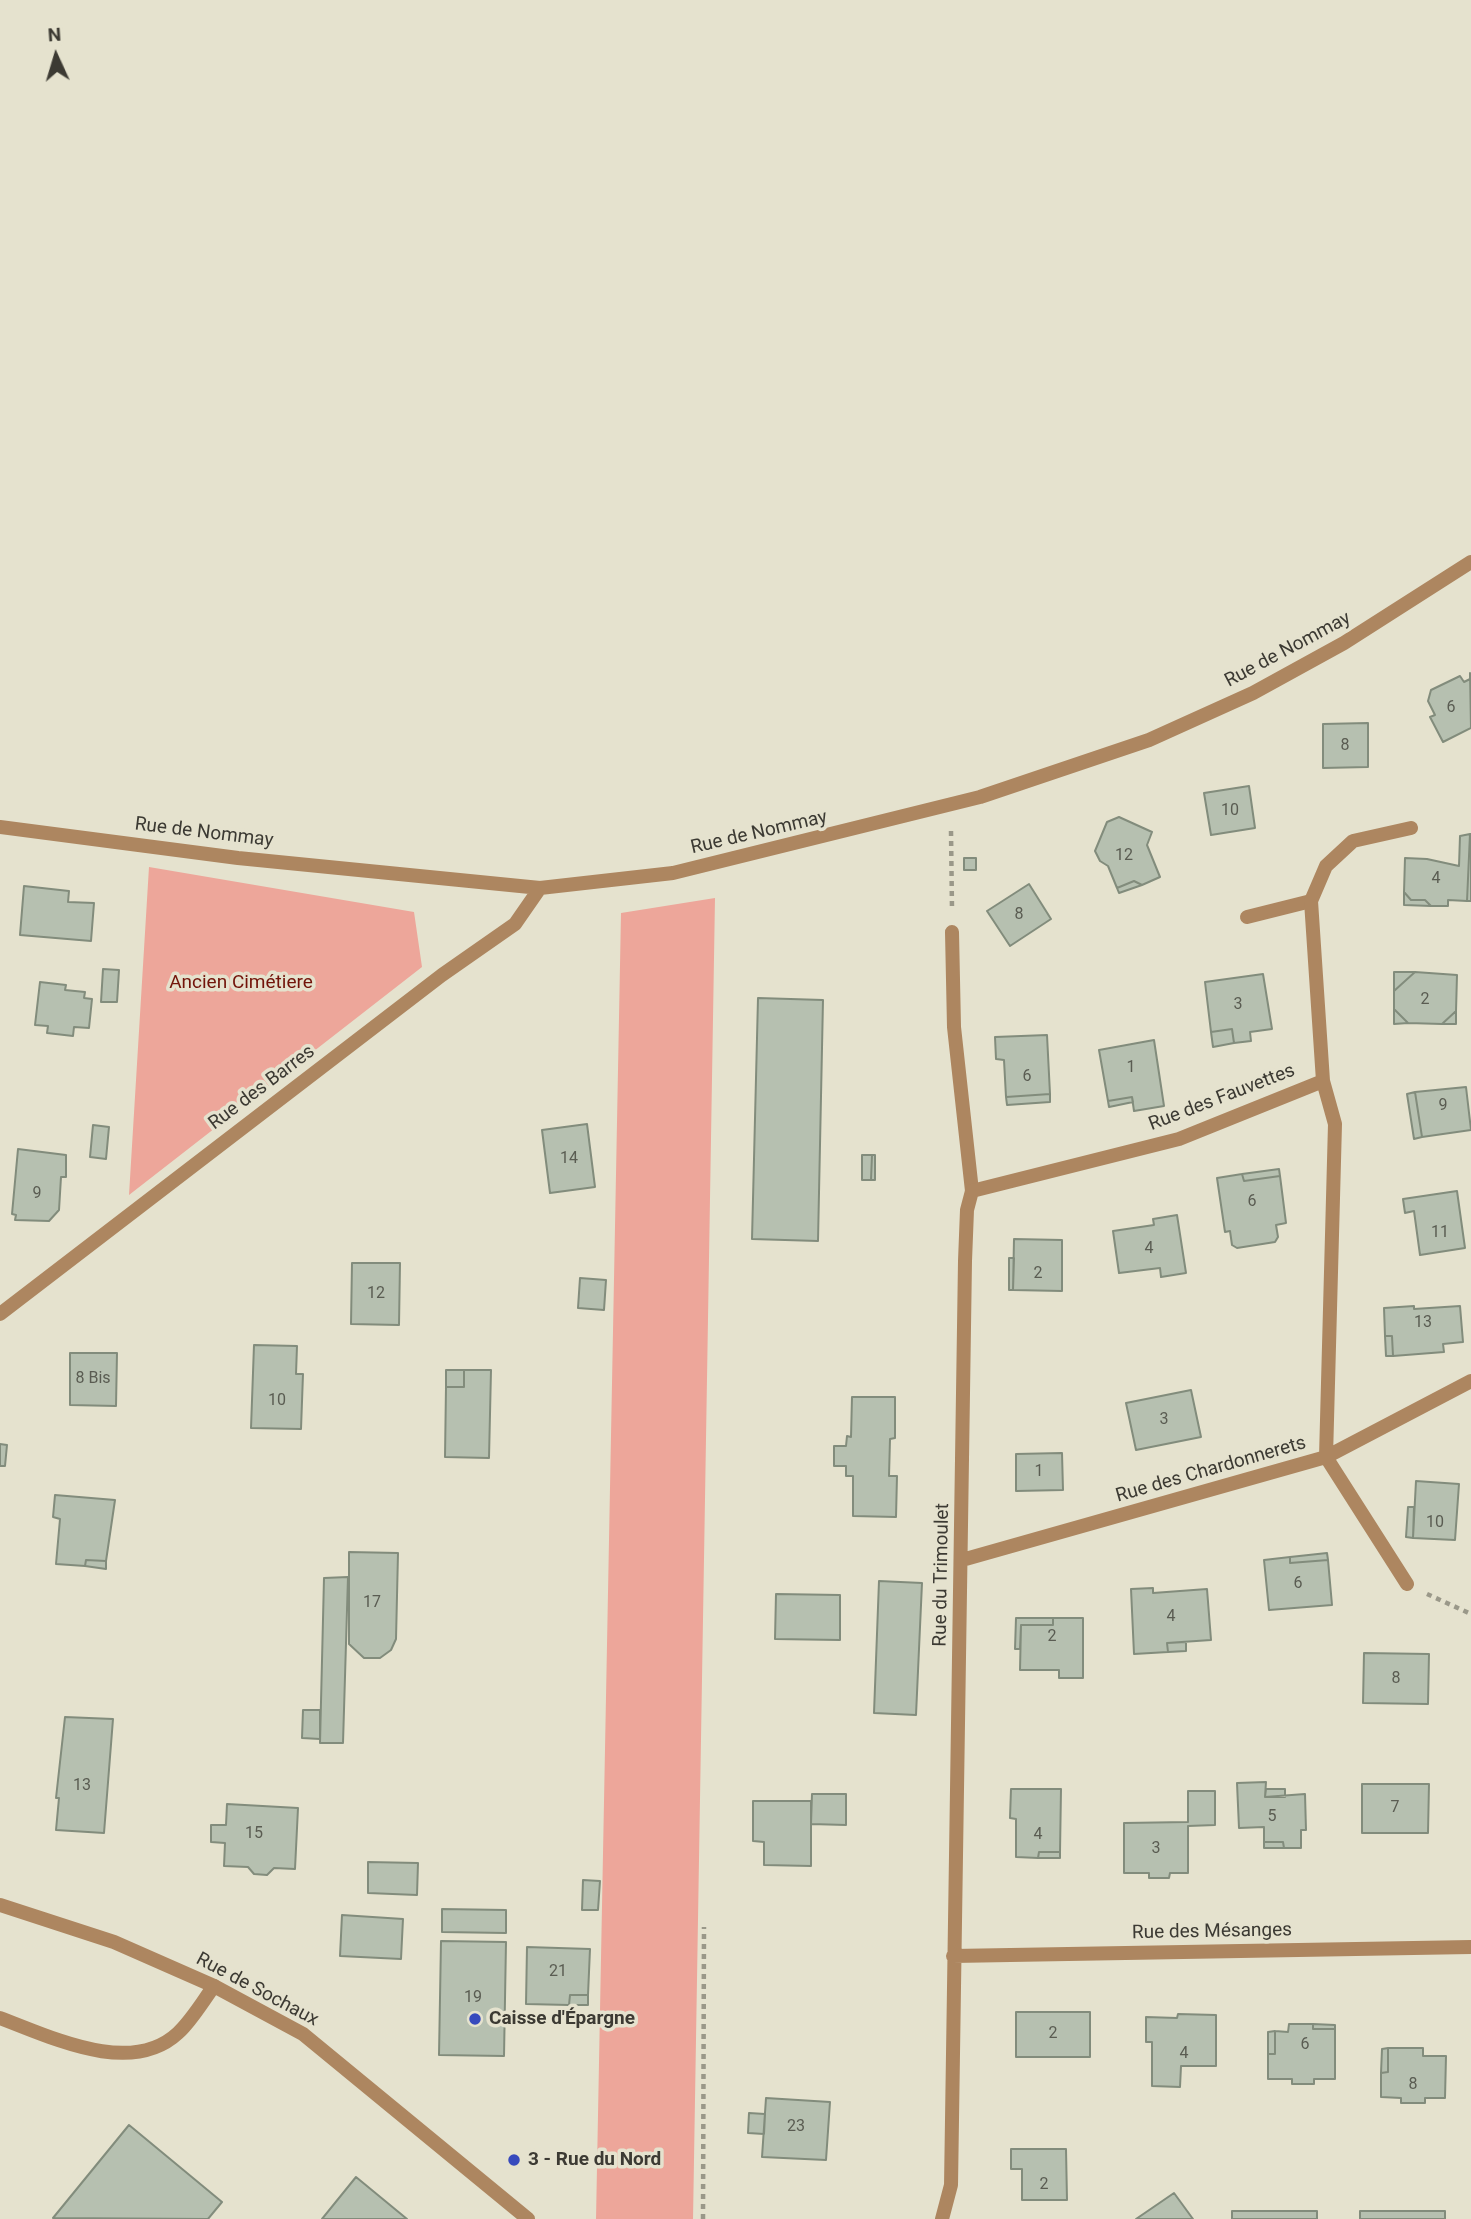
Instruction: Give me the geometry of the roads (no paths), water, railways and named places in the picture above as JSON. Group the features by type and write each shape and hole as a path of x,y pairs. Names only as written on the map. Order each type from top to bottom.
{"street":[{"name":"Rue de Nommay","path":"0,827 238,858 540,888 673,873 950,805 1149,740 1253,693 1344,643 1471,562"},
{"path":"1323,1081 1311,901 1326,866 1353,841 1411,828"},
{"name":"Rue des Barres","path":"0,1314 318,1069 515,924 540,888"},
{"path":"1247,916 1311,901"},
{"name":"Rue du Trimoulet","path":"942,2219 951,2185 965,1261 967,1210 972,1191 954,1027 952,932"},
{"name":"Rue des Fauvettes","path":"972,1191 1179,1139 1323,1081 1335,1124 1326,1457"},
{"path":"1326,1457 1471,1381"},
{"name":"Rue des Chardonnerets","path":"962,1560 1326,1457 1407,1584"},
{"name":"Rue de Sochaux","path":"0,1905 114,1942 214,1986 303,2034 324,2048 528,2219"},
{"name":"Rue des Mésanges","path":"953,1956 1471,1947"},
{"path":"0,2018 47,2036 123,2054 152,2048 178,2034 214,1986"}],"place":[{"name":"Caisse d'Épargne","path":"475,2019"},
{"name":"3 - Rue du Nord","path":"514,2160"}],"park label":[{"name":"Ancien Cimétiere","path":"241,983"}]}
